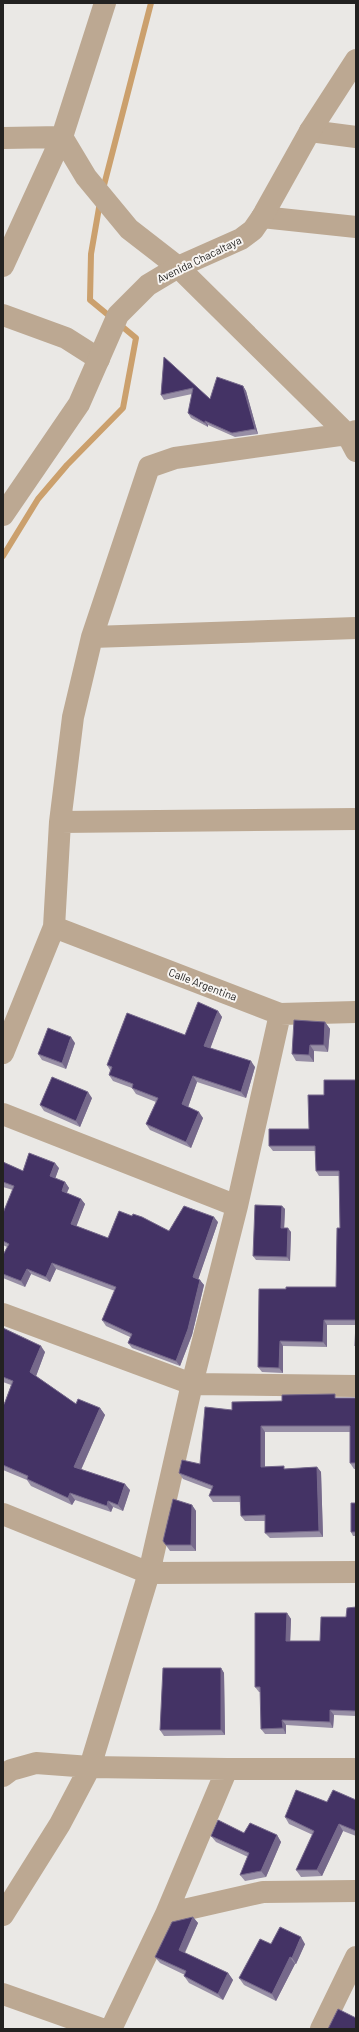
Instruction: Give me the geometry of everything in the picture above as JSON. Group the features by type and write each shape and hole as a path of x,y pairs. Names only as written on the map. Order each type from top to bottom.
{"street":[{"path":"3,266 62,137 106,3"},
{"name":"Avenida Chacaltaya","path":"3,515 80,404 118,315 148,285 178,267 241,240 253,230 262,217 310,131 356,60"},
{"path":"310,131 356,137"},
{"path":"3,138 62,137"},
{"path":"62,137 86,177 129,229 178,267 353,439"},
{"path":"262,217 356,227"},
{"path":"3,315 66,338 99,359"},
{"path":"3,1053 54,927 60,822 73,717 92,637 150,467 175,458 353,439"},
{"path":"92,637 356,628"},
{"path":"60,822 356,819"},
{"name":"Calle Argentina","path":"54,927 280,1014 356,1012"},
{"path":"3,1915 60,1824 90,1767 149,1573 192,1384 237,1206 280,1014"},
{"path":"3,1114 237,1206"},
{"path":"3,1314 192,1384 356,1386"},
{"path":"3,1514 149,1573 356,1572"},
{"path":"6,1772 36,1763 90,1767 356,1769"},
{"path":"111,2029 166,1914 227,1769"},
{"path":"166,1914 263,1892 356,1891"},
{"path":"321,2029 356,1957"},
{"path":"3,1994 102,2029"}],"building":[{"path":"164,357 210,399 217,377 243,386 255,429 232,433 205,421 205,423 188,413 193,388 161,395"},
{"path":"198,1002 218,1011 204,1046 251,1061 241,1092 193,1076 182,1104 199,1112 186,1142 146,1124 158,1098 132,1088 133,1084 109,1075 112,1067 107,1065 127,1013 185,1035"},
{"path":"294,1020 325,1022 324,1045 310,1045 309,1055 292,1054"},
{"path":"48,1028 71,1037 62,1063 38,1054"},
{"path":"52,1077 88,1092 76,1121 40,1105"},
{"path":"324,1080 356,1080 356,1320 324,1320 323,1342 280,1341 279,1368 258,1367 259,1289 286,1289 286,1287 336,1287 337,1228 340,1228 339,1171 316,1171 315,1146 269,1146 269,1129 309,1129 308,1095 324,1095"},
{"path":"29,1153 55,1163 50,1176 65,1182 62,1191 81,1199 71,1224 108,1238 119,1211 132,1216 133,1214 142,1217 169,1231 184,1206 214,1217 193,1277 200,1280 188,1329 176,1361 128,1343 132,1334 102,1320 116,1287 52,1263 46,1277 27,1269 21,1281 3,1274 3,1255 9,1244 3,1241 3,1213 14,1186 3,1182 3,1162 23,1171"},
{"path":"255,1205 282,1206 281,1228 288,1228 287,1257 253,1256"},
{"path":"356,1320 356,1346 355,1346"},
{"path":"3,1328 41,1346 30,1372 76,1404 78,1399 100,1408 74,1467 125,1484 118,1505 108,1501 107,1506 70,1493 68,1498 27,1479 28,1476 3,1465 3,1406 13,1381 3,1377"},
{"path":"335,1394 335,1398 356,1398 356,1463 350,1463 350,1426 261,1426 261,1467 284,1466 284,1469 317,1467 319,1531 265,1533 265,1515 241,1516 240,1496 209,1496 213,1486 179,1473 182,1460 200,1464 205,1407 232,1410 232,1402 282,1401 282,1395"},
{"path":"173,1499 192,1505 191,1545 166,1545 163,1541"},
{"path":"351,1503 356,1503 356,1532 351,1532"},
{"path":"356,1607 356,1711 330,1710 330,1722 282,1720 283,1728 261,1729 260,1687 255,1687 255,1613 287,1613 286,1641 320,1641 321,1617 346,1617 347,1608"},
{"path":"163,1668 221,1668 221,1730 160,1730"},
{"path":"296,1790 327,1802 333,1790 356,1800 356,1831 339,1824 317,1870 296,1870 314,1831 285,1817"},
{"path":"218,1820 244,1833 250,1823 277,1835 261,1871 240,1875 249,1853 211,1836"},
{"path":"193,1917 179,1950 228,1973 218,1994 184,1976 186,1971 155,1957 172,1922"},
{"path":"280,1927 301,1937 292,1958 290,1957 272,1994 239,1978 260,1939 271,1944"},
{"path":"338,2009 356,2018 356,2029 328,2029"}],"waterway":[{"path":"103,189 151,3"},
{"path":"3,556 38,499 67,465 123,408 136,338 90,300 91,254 100,202"}]}
